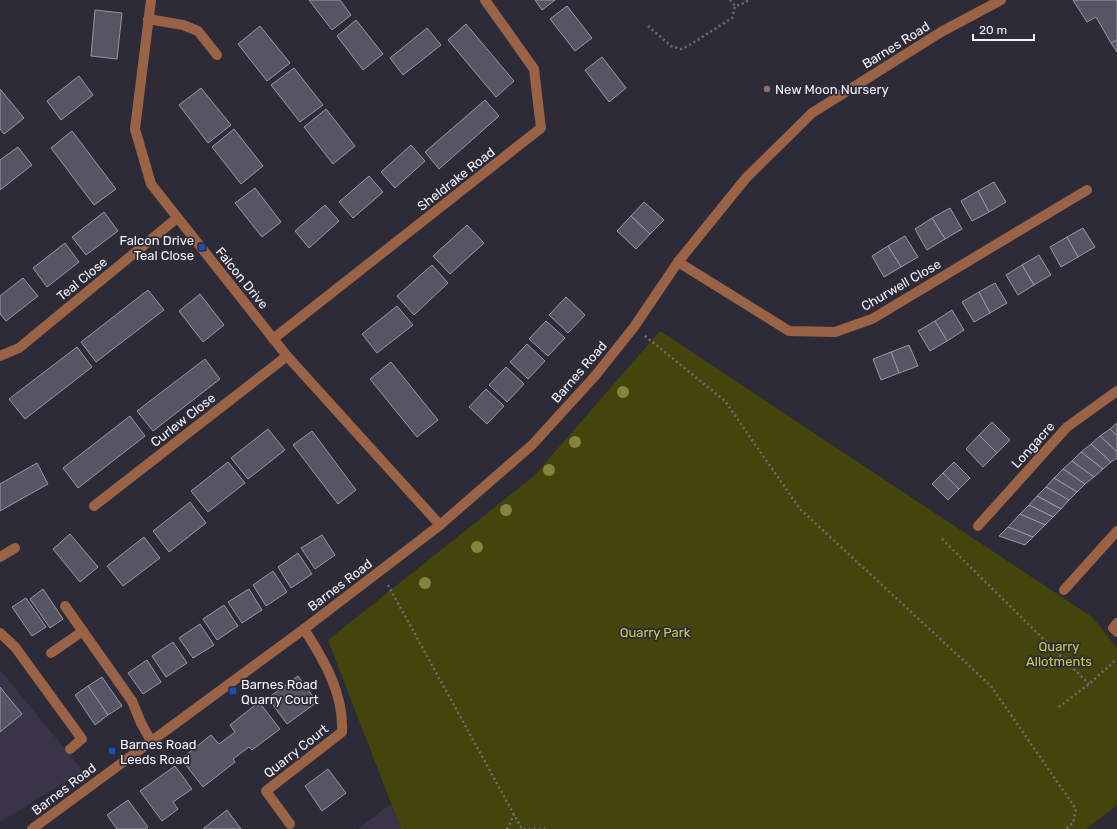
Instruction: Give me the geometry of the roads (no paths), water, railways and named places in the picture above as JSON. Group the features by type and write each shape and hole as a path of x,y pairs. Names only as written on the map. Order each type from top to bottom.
{"street":[{"name":"Falcon Drive","path":"151,0 135,129 151,184 287,356 440,525"},
{"name":"Sheldrake Road","path":"273,339 541,128 534,69 485,0"},
{"name":"Barnes Road","path":"32,829 304,629 440,525 532,445 595,376 634,326 678,262 746,178 812,113 941,32 1001,0"},
{"path":"148,19 183,25 198,31 217,55"},
{"name":"Churwell Close","path":"678,262 789,331 835,332 872,319 1087,190"},
{"name":"Teal Close","path":"0,356 19,348 177,218"},
{"name":"Curlew Close","path":"94,506 287,356"},
{"name":"Longacre","path":"978,526 1067,427 1117,391"},
{"path":"1064,590 1117,531"},
{"path":"0,557 15,548"},
{"path":"65,606 132,701 151,741"},
{"path":"1117,623 1113,628 1117,632"},
{"name":"Quarry Court","path":"290,824 266,791 342,732 343,719 332,678 323,658 304,629"},
{"path":"51,653 83,631"},
{"path":"0,633 16,648 82,739 70,749"}],"place":[{"name":"New Moon Nursery","path":"767,89"},
{"name":"Falcon Drive Teal Close","path":"202,247"},
{"name":"Barnes Road Quarry Court","path":"233,691"},
{"name":"Barnes Road Leeds Road","path":"112,751"}],"park label":[{"name":"Quarry Park","path":"655,632"},
{"name":"Quarry Allotments","path":"1059,654"}]}
